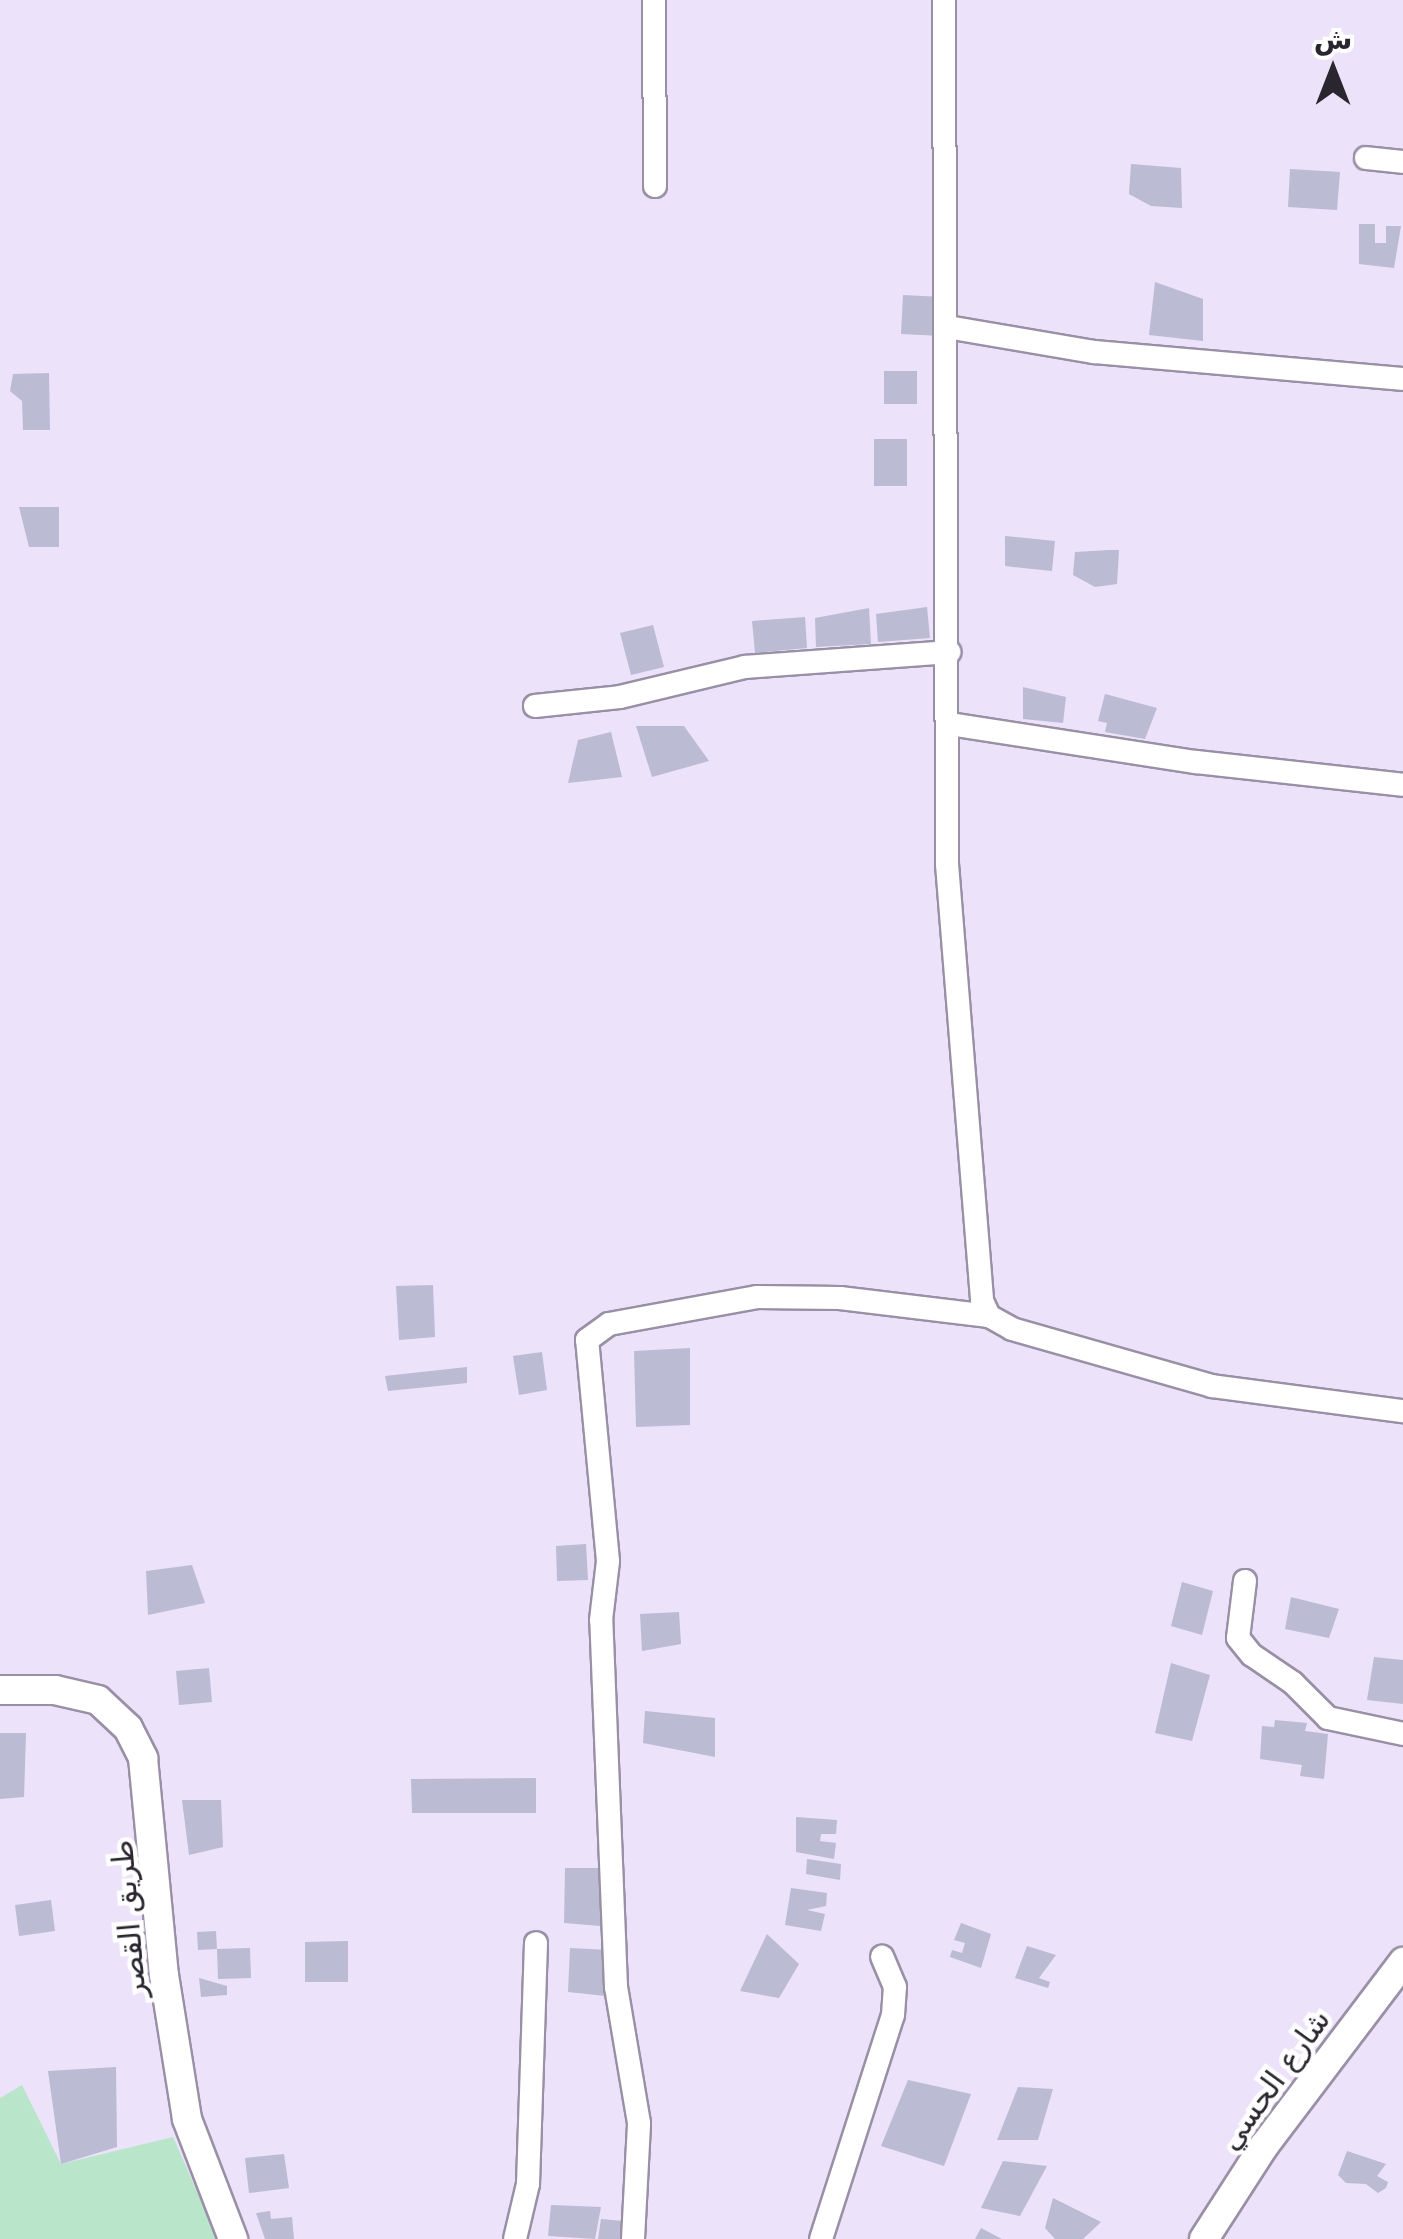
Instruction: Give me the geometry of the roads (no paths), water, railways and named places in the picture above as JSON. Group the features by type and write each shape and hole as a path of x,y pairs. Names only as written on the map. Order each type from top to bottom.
{"street":[{"path":"654,0 655,186"},
{"path":"944,0 949,884 977,1270 989,1316"},
{"path":"1366,158 1403,162"},
{"path":"947,327 1094,352 1403,379"},
{"path":"535,706 658,690 745,667 949,652"},
{"path":"950,724 1196,762 1403,785"},
{"path":"633,2239 638,2122 616,1988 602,1620 608,1561 587,1340 609,1324 757,1297 840,1298 989,1316 1012,1329 1212,1386 1403,1411"},
{"path":"1245,1581 1238,1638 1252,1655 1294,1683 1328,1718 1403,1734"},
{"name":"طريق القصر","path":"0,1690 56,1690 98,1700 128,1728 144,1758 164,1975 187,2119 233,2239"},
{"path":"515,2239 528,2184 536,1944"},
{"path":"821,2239 893,2015 895,1988 882,1957"},
{"name":"شارع الحسي","path":"1204,2239 1264,2146 1403,1962"},
{"path":"1370,2006 1403,1995"}]}
